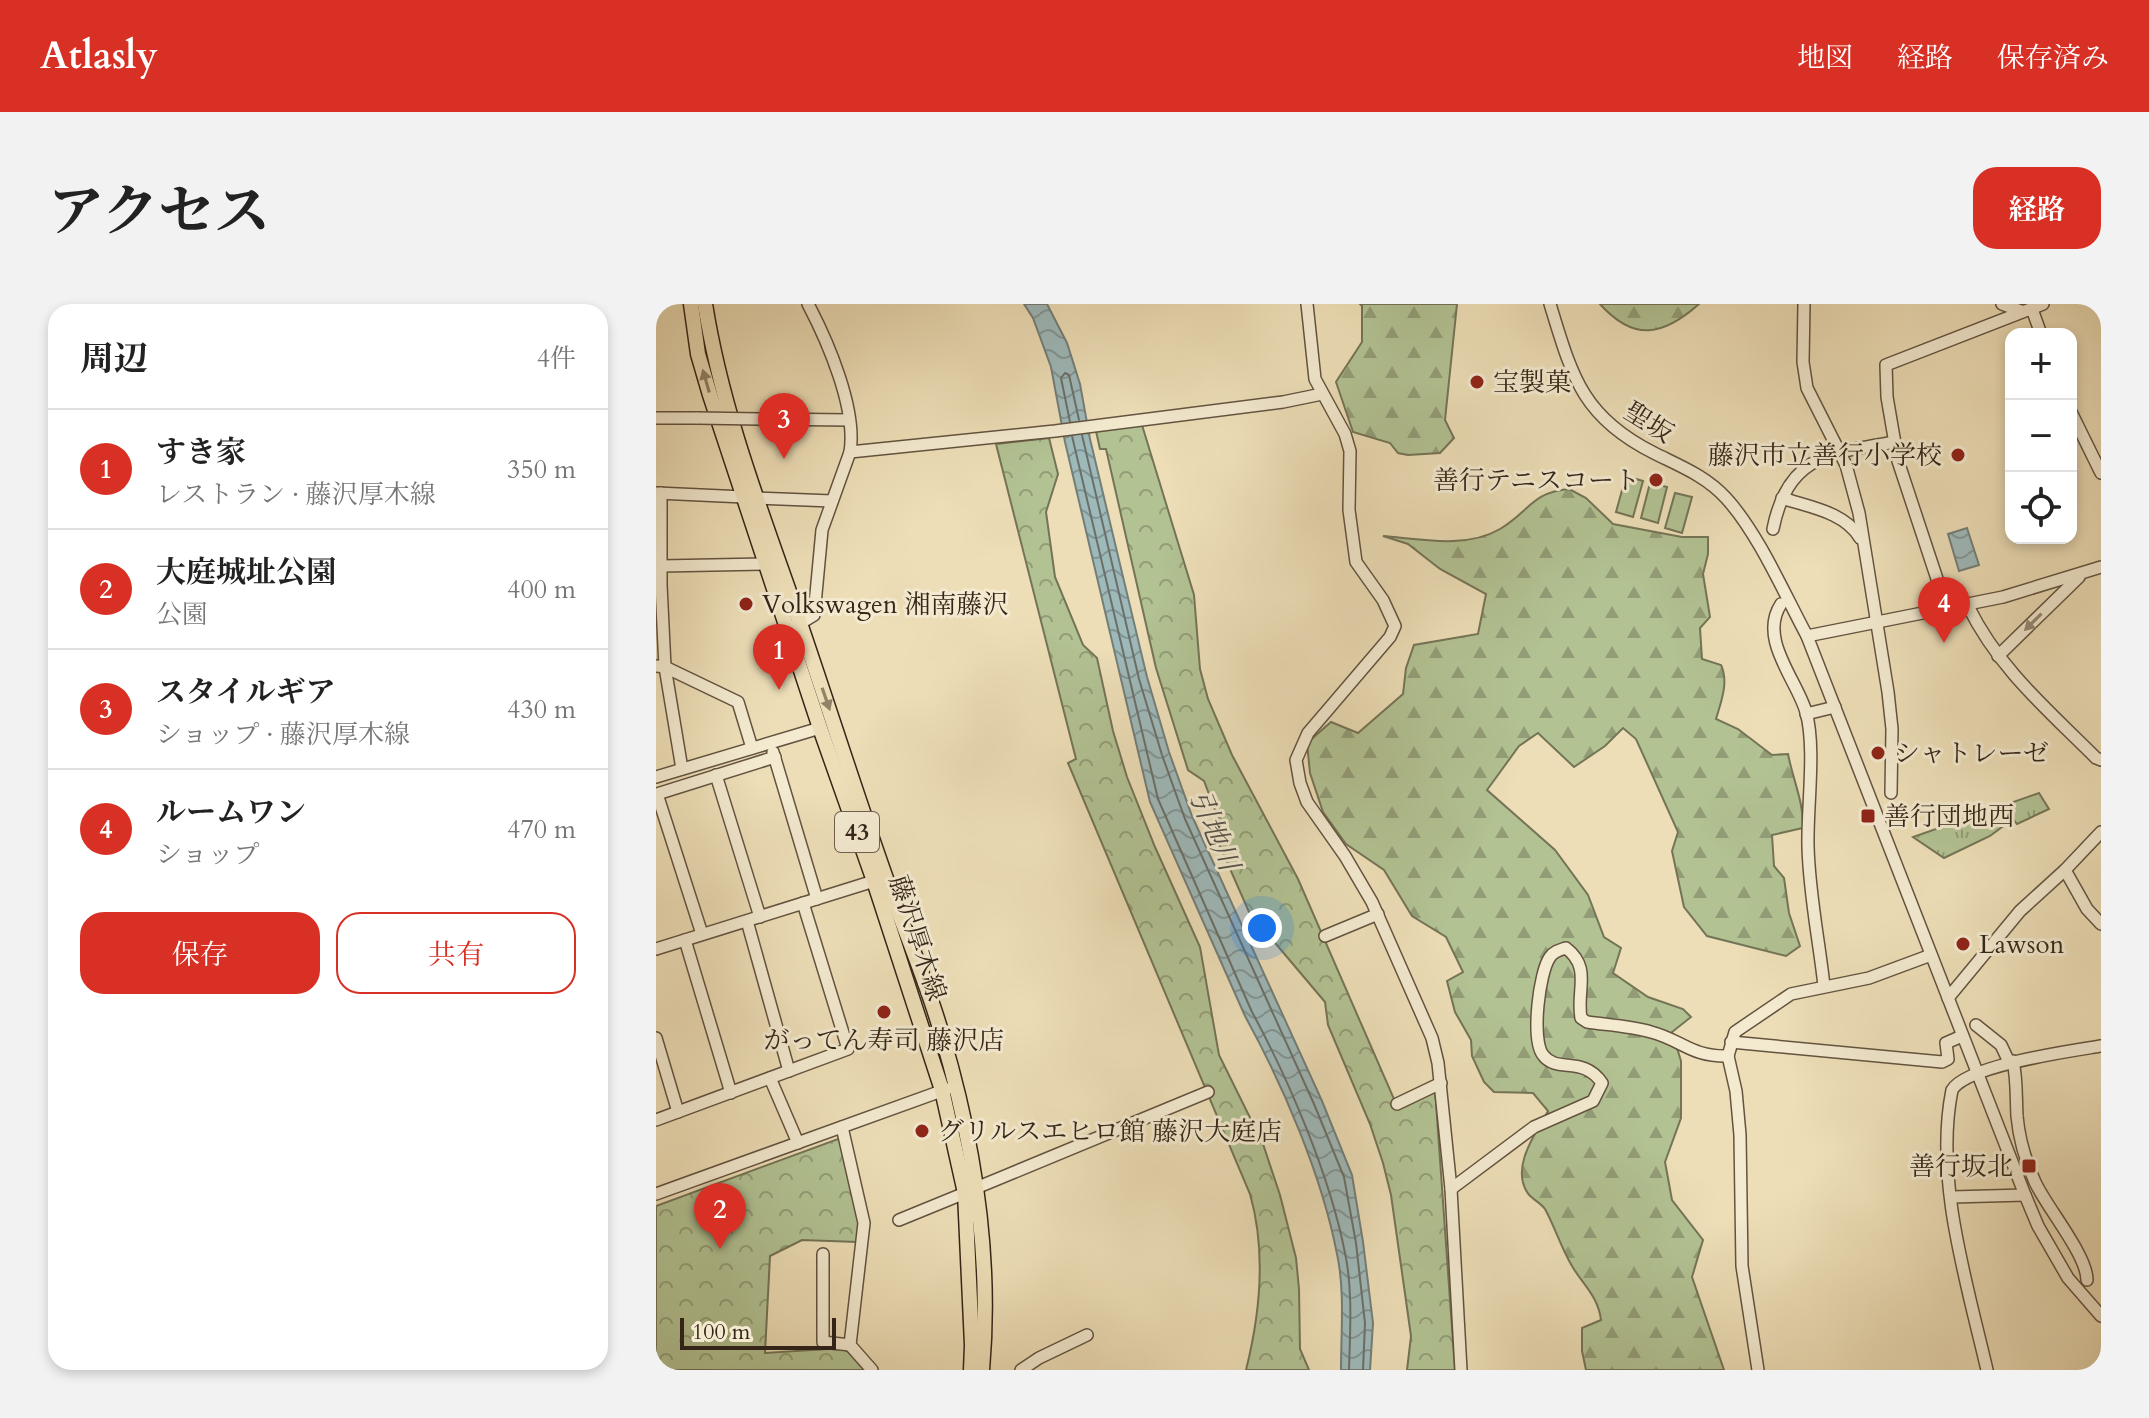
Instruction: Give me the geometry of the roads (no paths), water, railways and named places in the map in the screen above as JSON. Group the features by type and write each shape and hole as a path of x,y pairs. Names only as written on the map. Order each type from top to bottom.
{"main road":[{"name":"藤沢厚木線","path":"691,304 698,354 942,1034 948,1088 981,1237 982,1370"},
{"name":"藤沢厚木線","path":"705,304 723,393 767,564 794,627 820,728 948,1088"},
{"name":"藤沢厚木線","path":"971,1190 971,1370"}],"street":[{"path":"794,627 814,615 818,549 852,439 839,376 808,304"},
{"path":"1307,304 1315,379 1345,434 1350,451 1349,510 1356,562 1383,600 1395,626 1390,637 1308,733 1299,749 1297,767 1307,802 1356,874 1378,914 1432,1038 1441,1083 1451,1189 1461,1370"},
{"name":"聖坂","path":"1550,304 1575,379 1596,412 1611,427 1708,481 1728,499 1772,570 1807,636 2025,1195 2068,1278 2101,1316"},
{"path":"1804,304 1805,379 1839,451 1856,497 1865,546 1892,729 1891,793"},
{"path":"2002,304 2032,308"},
{"path":"2032,308 2039,328"},
{"path":"1947,609 1902,476 1887,397 1886,365 2032,308"},
{"path":"850,452 1055,431 1283,402 1322,394"},
{"path":"656,418 849,420"},
{"path":"2077,424 2101,473"},
{"path":"1773,529 1782,498 1813,461 1839,451 1895,442"},
{"path":"682,769 660,666 659,493 832,501"},
{"path":"1782,498 1836,515 1855,529 1865,546"},
{"path":"661,566 767,564"},
{"path":"1807,636 1968,606 2101,567"},
{"path":"1998,656 2082,573"},
{"path":"1781,604 1776,617 1777,650 1806,714 1809,734 1808,849 1824,986"},
{"path":"1968,606 1998,656 2033,699 2101,760"},
{"path":"660,666 738,702 752,748"},
{"path":"1806,714 1835,707"},
{"path":"656,777 820,728"},
{"path":"770,743 817,899"},
{"path":"702,934 657,794 775,757"},
{"path":"716,775 760,917"},
{"path":"1948,998 2020,911 2101,832"},
{"path":"2065,870 2087,909 2101,924"},
{"path":"656,949 874,881"},
{"path":"656,1120 848,1049 803,903"},
{"path":"1325,936 1378,914"},
{"path":"747,921 789,1071"},
{"path":"685,940 731,1093"},
{"path":"1451,1189 1534,1127 1593,1101 1602,1083 1591,1070 1552,1063 1543,1056 1538,1044 1539,990 1549,958 1557,951 1566,948 1577,956 1581,965 1580,1009 1581,1018 1587,1022 1654,1032 1698,1054 1728,1056"},
{"path":"1758,1370 1742,1266 1740,1135 1736,1091 1728,1056 1735,1032 1791,994 1869,978 1931,955"},
{"path":"1976,1025 2001,1045 2011,1062 2018,1129 2025,1155 2042,1196 2087,1273 2087,1280"},
{"path":"1731,1042 1942,1062 1948,1059 1946,1043 1962,1036"},
{"path":"656,1038 678,1112"},
{"path":"1987,1370 1952,1197 1947,1150 1952,1090 1962,1079 2011,1062 2101,1046"},
{"path":"770,1078 798,1143"},
{"path":"1397,1104 1441,1083"},
{"path":"656,1194 948,1088"},
{"path":"899,1220 1208,1092"},
{"path":"842,1127 864,1223 850,1345"},
{"path":"1952,1197 2025,1195"},
{"path":"823,1254 823,1342 850,1345 872,1370"},
{"path":"2076,1288 2087,1280 2101,1281"},
{"path":"1021,1370 1087,1335"}],"water":[{"path":"1024,304 1047,304 1067,343 1080,384 1090,439 1147,677 1169,752 1192,816 1322,1101 1352,1175 1373,1323 1370,1370 1341,1370 1342,1297 1339,1268 1322,1194 1287,1101 1245,1016 1150,802 1065,442 1051,367 1033,318"},
{"path":"1967,528 1979,565 1959,571 1948,534"}],"place":[{"name":"宝製菓","path":"1477,382"},
{"name":"藤沢市立善行小学校","path":"1958,455"},
{"name":"スタイルギア","path":"784,459"},
{"name":"善行テニスコート","path":"1656,480"},
{"name":"Volkswagen 湘南藤沢","path":"746,604"},
{"name":"ルームワン","path":"1944,643"},
{"name":"すき家","path":"779,690"},
{"name":"シャトレーゼ","path":"1878,753"},
{"name":"善行団地西","path":"1868,816"},
{"name":"Lawson","path":"1963,944"},
{"name":"がってん寿司 藤沢店","path":"884,1012"},
{"name":"グリルスエヒロ館 藤沢大庭店","path":"922,1131"},
{"name":"善行坂北","path":"2029,1166"},
{"name":"大庭城址公園","path":"720,1249"}],"water label":[{"name":"引地川","path":"1215,830"}]}
